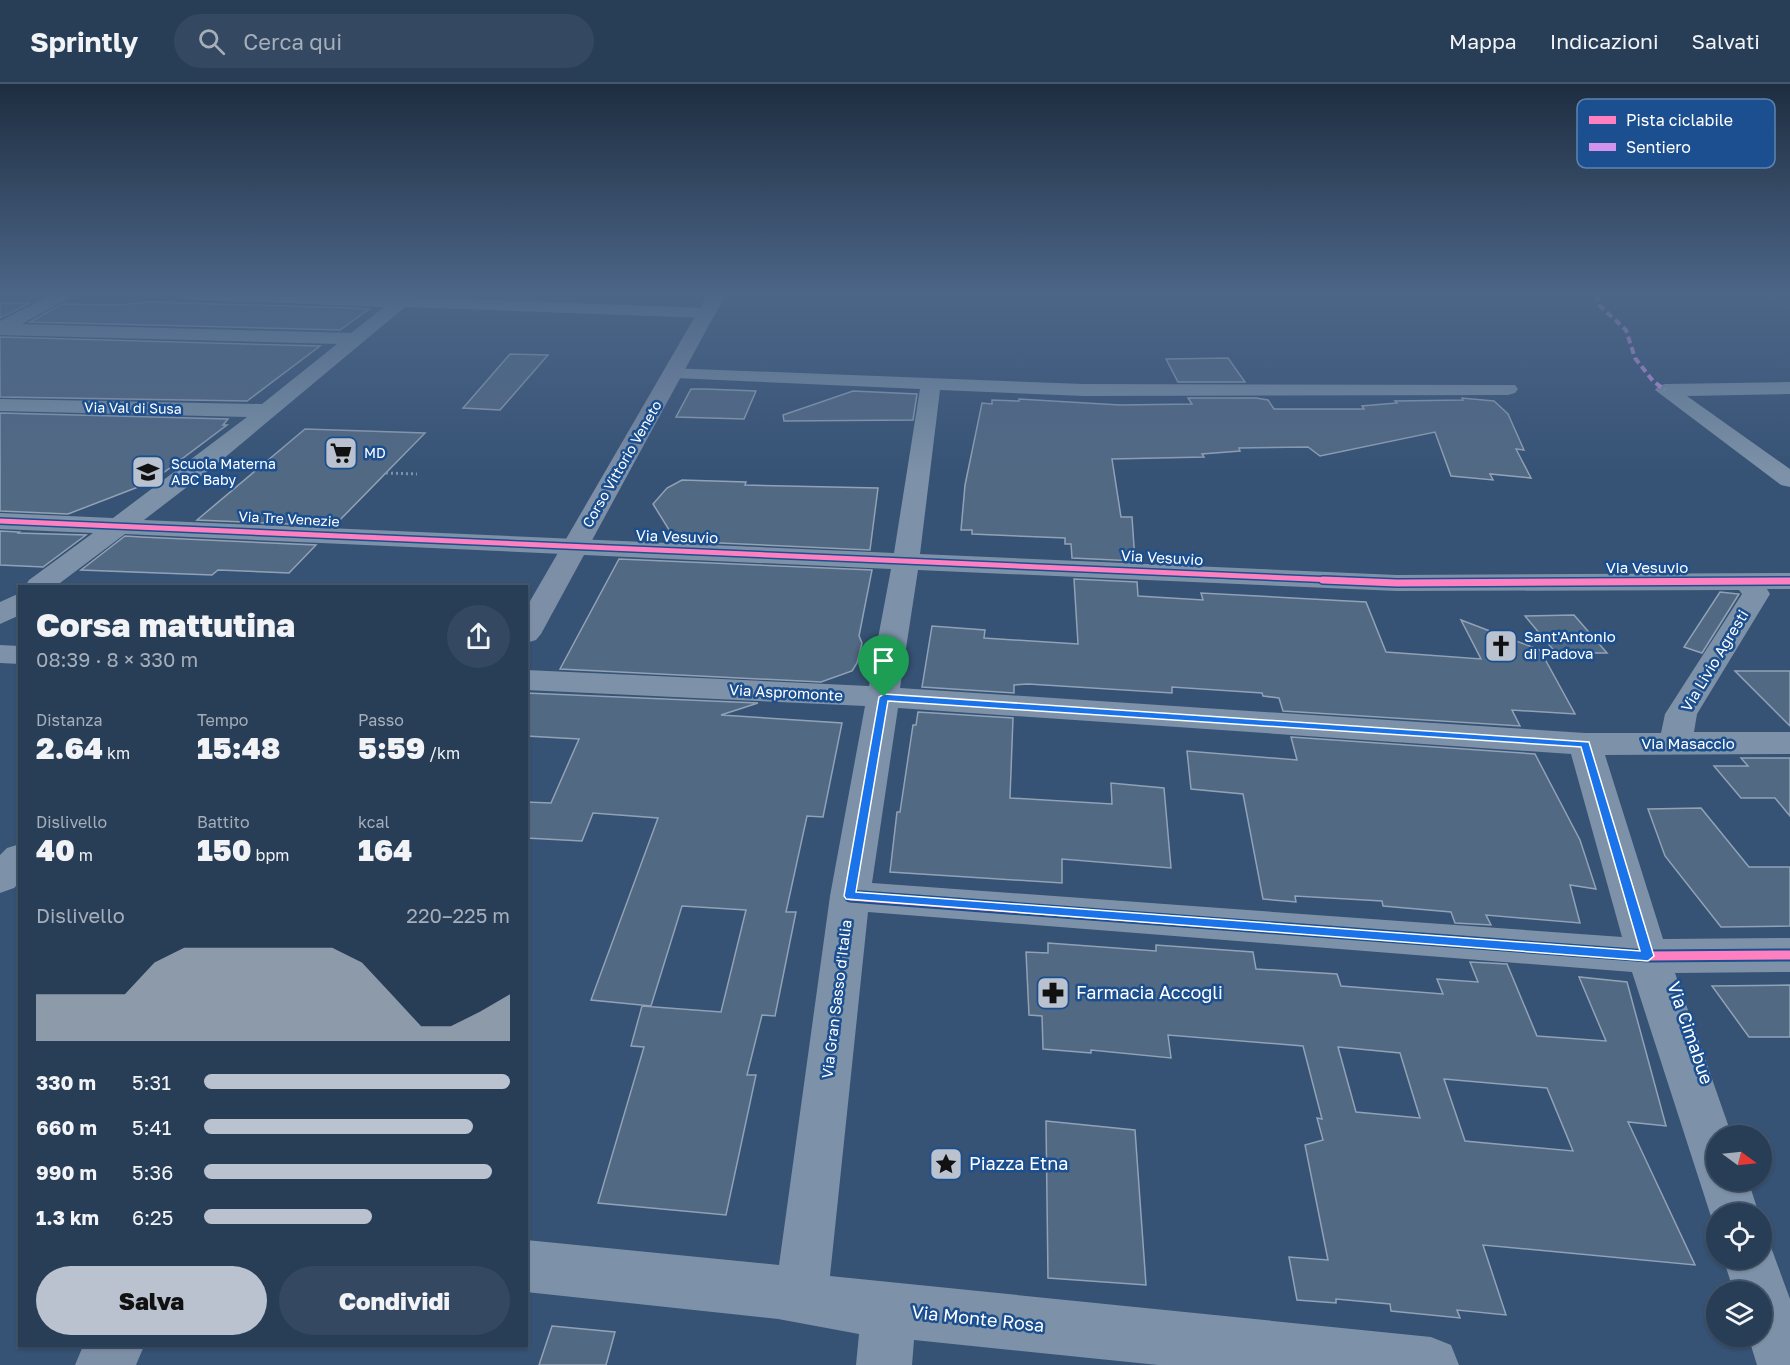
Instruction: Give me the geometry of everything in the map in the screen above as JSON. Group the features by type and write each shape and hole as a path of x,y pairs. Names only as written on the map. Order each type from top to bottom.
{"main road":[{"name":"Corso Vittorio Veneto","path":"528,630 685,354"},
{"path":"104,1365 115,1347"}],"street":[{"path":"40,585 209,459 336,354"},
{"path":"675,372 1084,390 1508,389"},
{"name":"Via Gran Sasso d'Italia","path":"801,1297 850,896 906,560 931,382"},
{"path":"1790,388 1665,390 1790,480"},
{"name":"Via Val di Susa","path":"0,405 266,411"},
{"name":"Via Tre Venezie","path":"0,521 576,546"},
{"name":"Via Vesuvio","path":"576,546 1397,583 1790,581"},
{"name":"Via Livio Agresti","path":"1675,744 1681,714 1756,594 1748,582"},
{"path":"0,615 18,602"},
{"path":"0,654 18,655"},
{"name":"Via Aspromonte","path":"528,680 884,697 1585,744"},
{"name":"Via Masaccio","path":"1585,744 1790,743"},
{"name":"Via Cimabue","path":"1585,744 1648,956 1706,1129"},
{"path":"0,878 18,860"},
{"path":"850,896 1648,956 1790,955"},
{"name":"Via Monte Rosa","path":"528,1266 778,1292 888,1310 1431,1365"},
{"path":"884,1365 888,1310"},
{"path":"1772,1325 1785,1365"}],"path":[{"path":"386,473 417,474"}],"building":[{"path":"0,354 310,354 247,401 0,397"},
{"path":"510,354 548,355 500,410 463,408"},
{"path":"1228,358 1245,382 1178,382 1166,359"},
{"path":"691,389 756,391 744,419 676,417"},
{"path":"853,391 917,394 913,420 784,421 783,415"},
{"path":"1188,398 1256,398 1268,400 1274,409 1364,409 1362,406 1397,403 1395,401 1463,400 1462,398 1494,401 1508,414 1524,450 1516,449 1531,478 1490,474 1493,480 1451,476 1435,432 1320,456 1308,447 1239,448 1240,451 1202,454 1204,457 1112,459 1121,517 1132,517 1135,561 1072,558 1071,544 1065,544 1065,538 972,534 972,530 961,530 965,485 982,403 992,404 992,400 1019,401 1019,399 1120,405 1192,404"},
{"path":"0,413 228,419 223,425 227,425 151,482 68,514 0,511"},
{"name":"MD","path":"305,429 425,433 334,526 197,520"},
{"path":"682,480 746,482 745,485 878,488 870,550 676,541 653,504 667,488"},
{"path":"0,531 86,535 43,567 0,565"},
{"path":"125,536 316,545 289,573 218,570 212,575 81,570"},
{"path":"619,559 872,570 859,636 862,643 857,663 852,671 821,682 560,669"},
{"path":"1074,579 1137,582 1138,596 1203,600 1201,593 1366,602 1386,652 1481,659 1461,620 1540,650 1575,714 1512,710 1520,726 1283,711 1279,698 1263,696 1262,693 1172,687 1172,693 1028,684 1014,685 1014,693 922,687 932,626 985,630 984,638 1078,644"},
{"path":"1720,592 1739,594 1702,653 1684,647"},
{"path":"1574,615 1607,653 1556,653 1525,616"},
{"path":"1735,671 1790,671 1790,726"},
{"path":"528,693 758,703 721,715 842,723 823,817 807,816 786,912 796,912 775,1016 762,1015 747,1075 756,1075 726,1215 598,1203 644,1047 631,1046 642,1006 721,1012 746,910 682,906 651,1006 591,1000 658,818 593,813 582,841 528,838 528,802 551,803 579,739 528,736"},
{"path":"918,712 1013,718 1010,798 1112,804 1111,783 1164,788 1171,868 1062,859 1062,883 890,872 897,812 900,812 913,725 916,725"},
{"path":"1291,737 1535,754 1580,840 1596,889 1570,885 1580,923 1486,915 1491,925 1455,923 1451,912 1383,906 1382,901 1295,896 1296,902 1263,899 1243,794 1191,789 1187,751 1297,760"},
{"path":"1741,758 1790,758 1790,816 1775,798 1741,798 1714,766 1748,766"},
{"path":"1701,808 1749,867 1790,867 1790,926 1721,927 1665,856 1648,809"},
{"path":"1048,943 1156,951 1156,945 1253,952 1256,969 1337,974 1341,986 1443,994 1437,979 1478,982 1470,962 1507,964 1537,1036 1606,1041 1579,977 1627,982 1666,1126 1628,1122 1695,1265 1483,1245 1506,1315 1457,1310 1460,1318 1391,1311 1390,1304 1336,1299 1336,1303 1297,1300 1289,1257 1328,1260 1305,1145 1323,1140 1317,1118 1322,1119 1303,1046 1168,1035 1171,1058 1091,1050 1091,1053 1043,1049 1042,1016 1029,1015 1026,952 1048,953","holes":["1338,1047 1400,1053 1420,1118 1356,1112","1444,1079 1547,1088 1573,1151 1465,1141"]},
{"path":"1790,985 1790,1037 1749,1037 1712,986"},
{"path":"1046,1121 1135,1130 1146,1285 1048,1278"},
{"path":"552,1326 615,1332 606,1365 539,1365"}],"marked path":[{"path":"1634,354 1653,381 1665,390"}],"cycle path":[{"path":"0,521 1397,583 1790,581"},
{"path":"850,896 1648,956 1790,955"}],"place":[{"name":"MD","path":"341,453"},
{"name":"Scuola Materna ABC Baby","path":"148,472"},
{"name":"Sant'Antonio di Padova","path":"1501,646"},
{"name":"Farmacia Accogli","path":"1053,993"},
{"name":"Piazza Etna","path":"946,1164"}],"route":[{"path":"884,697 1585,744 1648,956 850,896 884,697"}]}
